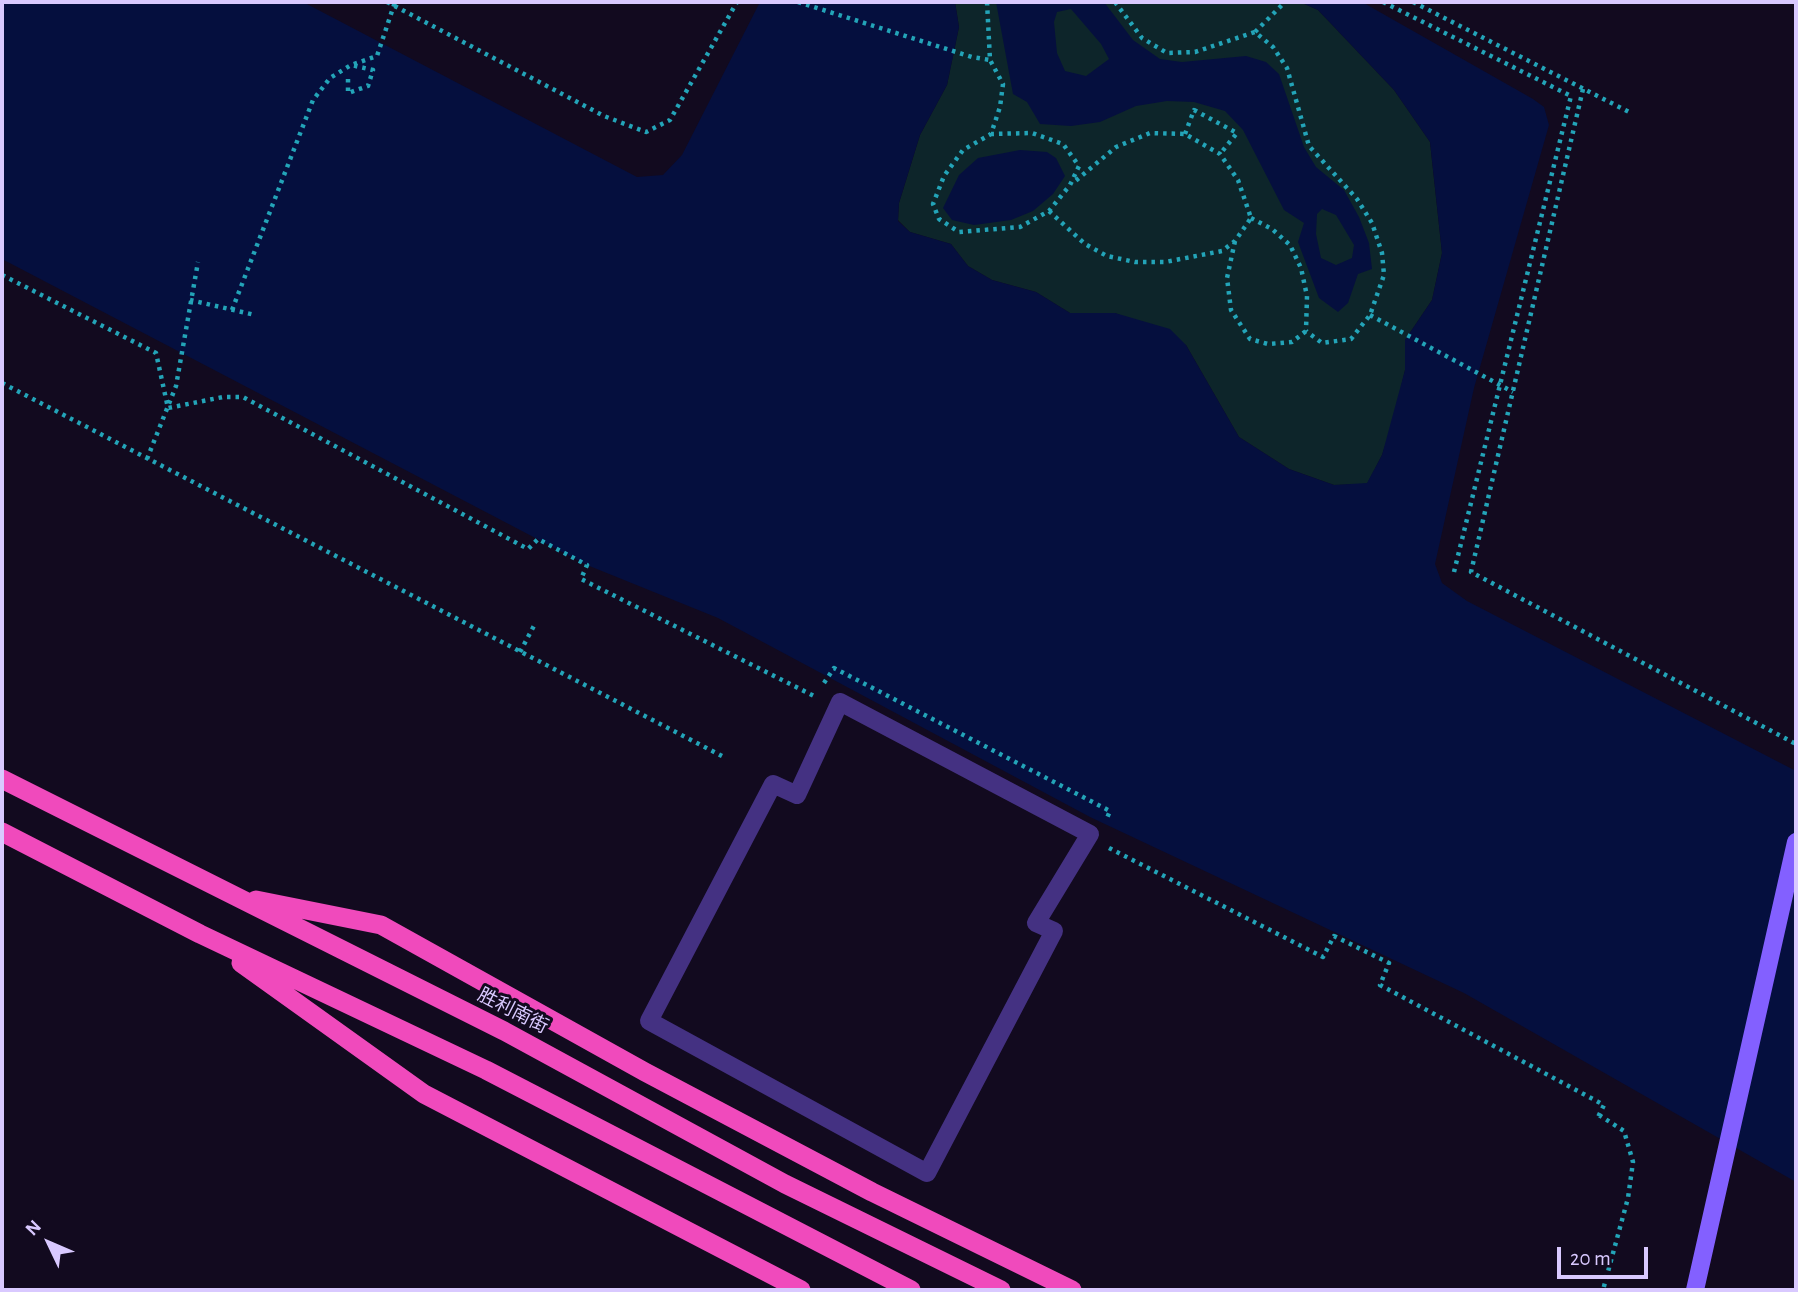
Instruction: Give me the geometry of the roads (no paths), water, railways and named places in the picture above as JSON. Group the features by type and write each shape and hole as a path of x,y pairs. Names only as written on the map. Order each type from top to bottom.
{"highway":[{"name":"胜利南街","path":"2,779 504,1031 785,1184 1001,1290"},
{"path":"2,832 200,934 486,1070 912,1290"},
{"path":"228,894 382,925 765,1136 1072,1290"},
{"path":"200,934 424,1094 801,1290"}],"main road":[{"path":"1697,1283 1796,842"}],"street":[{"path":"840,702 1090,834 1036,923 1054,931 927,1173 649,1021 773,784 797,795 840,702"}]}
